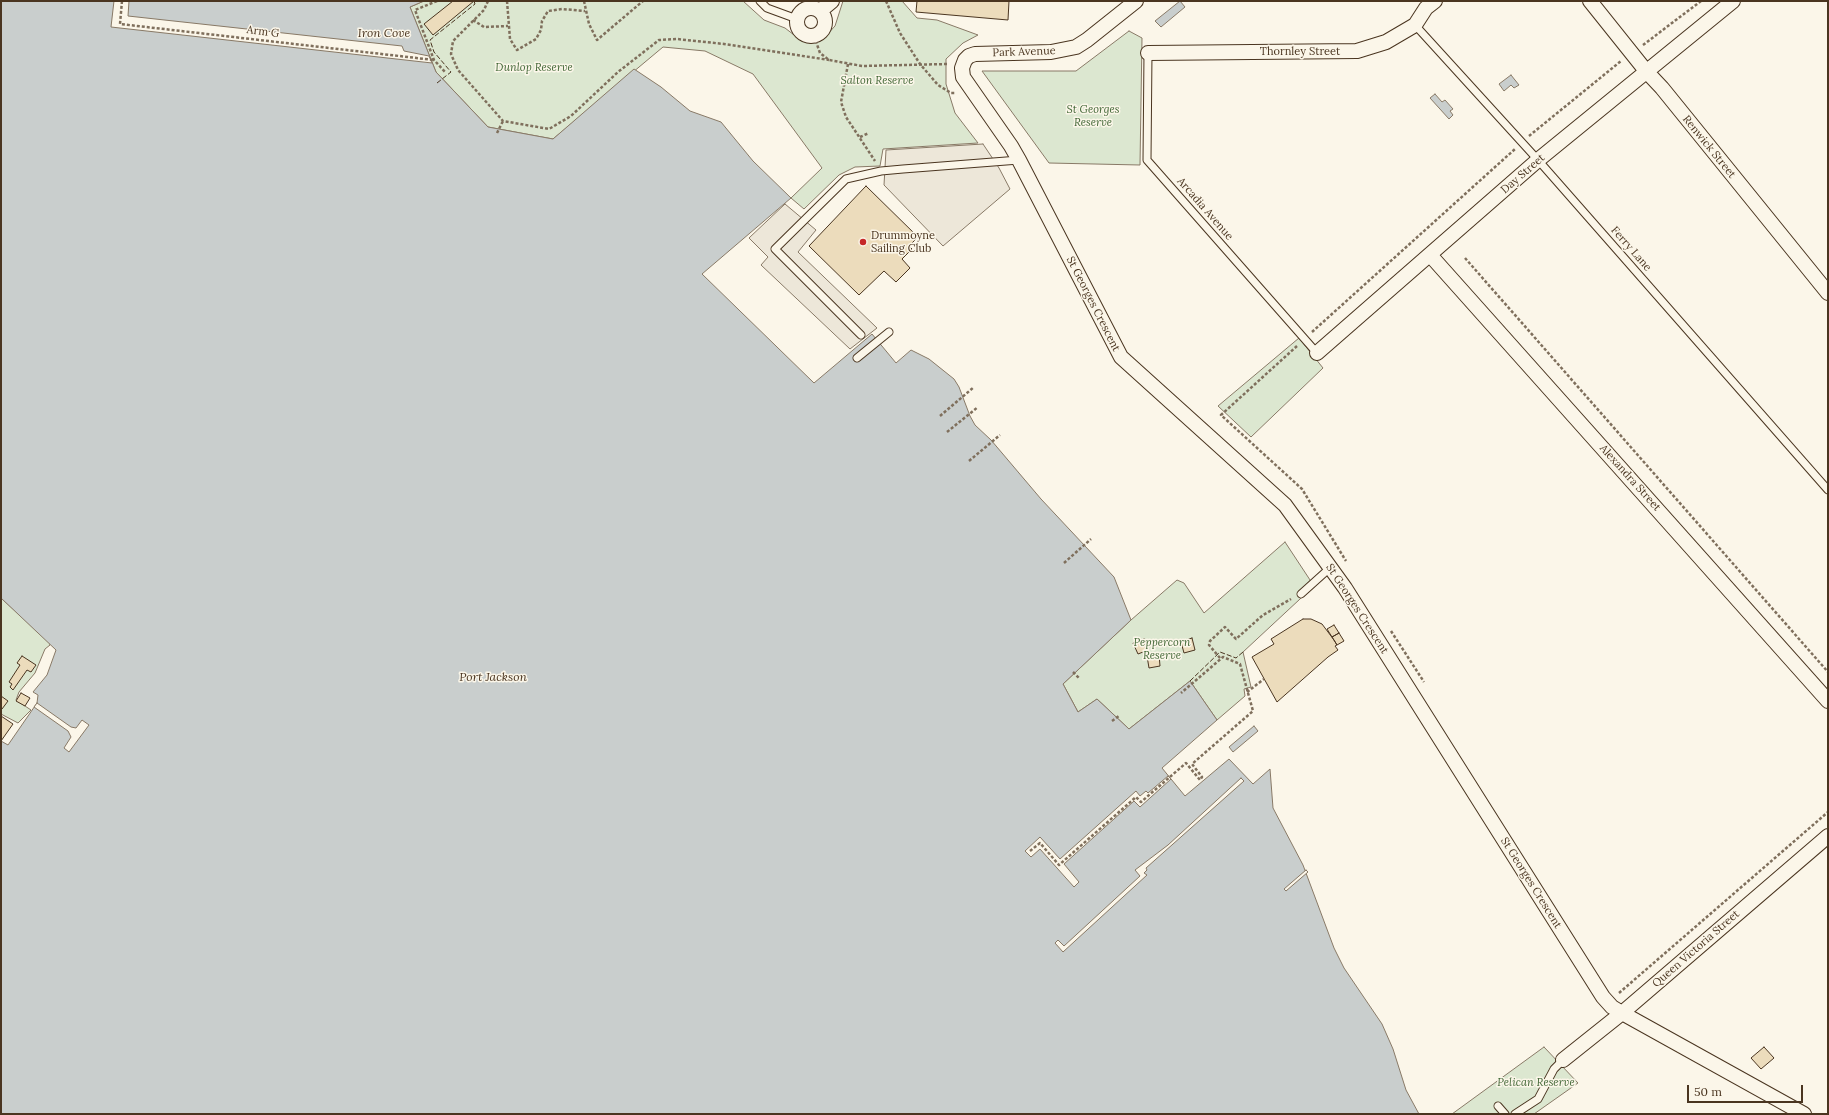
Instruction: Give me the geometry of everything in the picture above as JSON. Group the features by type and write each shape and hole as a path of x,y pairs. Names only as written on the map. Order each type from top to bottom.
{"street":[{"path":"820,11 832,1"},
{"name":"Park Avenue","path":"966,60 982,53 1051,52 1076,47 1136,1"},
{"name":"Thornley Street","path":"1148,53 1357,52 1386,42 1415,25 1426,8 1435,1"},
{"name":"Renwick Street","path":"1590,1 1828,293"},
{"name":"Day Street","path":"1317,353 1431,256 1538,160 1733,1"},
{"path":"806,9 816,9 820,11 825,20 825,25 821,32 814,36 805,35 798,29 797,19 802,11 806,9"},
{"name":"St Georges Crescent","path":"966,60 963,77 1019,160 1121,357 1286,505 1331,567 1603,997 1612,1007 1622,1013 1804,1114"},
{"name":"Alexandra Street","path":"1431,256 1828,701"},
{"name":"Queen Victoria Street","path":"1563,1060 1622,1013 1828,836"}],"lane":[{"path":"760,1 767,8 797,19"},
{"name":"Ferry Lane","path":"1415,25 1538,160 1828,490"},
{"name":"Arcadia Avenue","path":"1148,53 1147,160 1317,353"},
{"path":"862,335 775,249 846,179 881,171 1019,160"},
{"path":"857,358 888,332"},
{"path":"1301,594 1331,567"},
{"path":"1515,1114 1538,1098 1554,1069 1563,1060"},
{"path":"1498,1106 1505,1114"}],"path":[{"name":"Arm G","path":"122,1 120,24 434,60"},
{"path":"437,1 415,10 434,60 446,73"},
{"path":"488,1 484,10 453,41 451,54 458,70 502,121 549,129 571,116 618,72 659,40 677,39 724,44 862,66 920,64 966,60"},
{"path":"508,1 508,26 510,39 516,50 536,39 541,30 542,21 548,11 562,9 585,11"},
{"path":"584,1 589,24 597,40 643,1"},
{"path":"886,1 900,33 920,64 938,85 951,93 975,94"},
{"path":"1221,415 1522,142 1632,53 1701,1"},
{"path":"473,20 484,27 508,26"},
{"path":"814,36 820,53 829,60"},
{"path":"848,63 841,102 846,117 881,171"},
{"path":"497,134 502,121"},
{"path":"860,138 869,133"},
{"name":"Alexandra Street","path":"1465,258 1828,672"},
{"path":"940,416 974,387"},
{"path":"947,432 978,407"},
{"path":"969,460 1000,435"},
{"path":"1064,563 1092,539"},
{"path":"1220,658 1209,645 1210,641 1225,627 1236,639 1263,615 1301,594"},
{"path":"1030,851 1040,843 1059,865 1136,797 1141,802 1186,763 1200,780 1202,777 1192,764 1253,711 1240,664 1222,657 1181,693"},
{"path":"1073,672 1079,678"},
{"path":"1247,692 1264,679"},
{"path":"1112,721 1119,716"},
{"name":"Queen Victoria Street","path":"1619,994 1828,812"}],"green space":[{"path":"424,1 743,1 764,20 785,28 798,38 810,43 822,40 835,26 843,1 902,1 917,18 937,20 978,35 963,43 946,59 946,84 955,113 978,143 883,149 880,166 855,167 839,175 804,209 791,198 822,168 753,74 705,51 663,47 553,139 488,127 436,72 410,7"},
{"name":"St Georges Reserve","path":"1129,31 1142,38 1140,165 1049,163 982,71 1076,71"},
{"path":"1299,338 1323,368 1251,437 1218,406"},
{"name":"Peppercorn Reserve","path":"1285,542 1314,586 1243,652 1251,687 1244,689 1245,696 1217,720 1190,681 1129,729 1097,699 1078,712 1063,684 1131,620 1177,580 1184,583 1204,613"},
{"path":"1,598 49,642 50,645 45,649 35,673 19,692 16,700 31,710 18,723 1,714"},
{"name":"Pelican Reserve","path":"1544,1047 1578,1083 1534,1114 1452,1114"}],"shaded area":[{"path":"983,144 999,168 1010,189 943,246 884,185 886,150"},
{"path":"785,204 816,230 798,252 877,328 850,349 761,265 768,257 749,238"}],"water":[{"name":"Port Jackson","path":"1,1 424,1 410,7 436,72 488,127 553,139 634,69 661,87 690,111 721,122 753,161 791,198 702,274 814,383 872,334 896,363 911,350 929,359 954,379 959,387 975,425 991,440 1041,499 1114,577 1131,620 1063,684 1078,712 1097,699 1129,729 1190,681 1217,720 1162,768 1185,796 1229,759 1253,784 1270,769 1273,808 1303,865 1334,948 1344,968 1382,1024 1393,1049 1406,1090 1419,1114 1,1114 1,741 8,745 37,703 38,695 33,692 47,675 56,650 1,598"},
{"path":"1180,1 1185,7 1161,27 1155,21"},
{"path":"1511,75 1519,85 1514,88 1511,85 1504,91 1499,84"},
{"path":"1435,94 1442,102 1445,100 1453,109 1450,111 1453,115 1449,119 1430,98"},
{"path":"1254,726 1258,731 1233,752 1229,747"}],"pier":[{"path":"114,1 129,1 128,16 402,46 404,51 429,56 432,63 111,27"},
{"path":"37,703 71,727 76,728 82,720 89,725 69,752 64,748 71,737 68,731 34,707"},
{"path":"1168,776 1171,779 1140,807 1134,801 1064,864 1079,882 1074,887 1040,849 1031,857 1025,851 1040,837 1060,859 1136,791 1140,796 1146,791 1148,793"},
{"path":"1241,778 1244,781 1146,868 1147,870 1144,873 1147,875 1063,952 1055,943 1058,940 1064,946 1140,876 1135,870 1168,845"},
{"path":"1306,870 1308,872 1286,891 1284,889"}],"building":[{"path":"453,1 474,1 433,35 424,24"},
{"path":"917,1 1009,1 1008,20 916,12"},
{"name":"Drummoyne Sailing Club","path":"866,186 918,237 909,246 912,249 902,259 910,268 896,282 884,271 859,295 809,246"},
{"path":"1303,619 1311,619 1322,624 1334,640 1337,645 1335,646 1338,650 1277,702 1252,657 1274,644 1271,639"},
{"path":"1334,625 1339,633 1332,637 1327,629"},
{"path":"1339,633 1344,641 1337,645 1332,637"},
{"path":"1192,638 1195,650 1184,653 1181,642"},
{"path":"1144,639 1148,650 1138,654 1133,643"},
{"path":"1159,654 1160,666 1149,668 1147,656"},
{"path":"22,656 36,665 31,672 27,670 13,690 10,687 12,684 9,682 20,665 17,663"},
{"path":"21,693 30,698 25,706 16,701"},
{"path":"1,696 8,701 2,709 1,709"},
{"path":"1,716 13,724 1,741"},
{"path":"1764,1047 1774,1058 1761,1069 1751,1058"}],"fence":[{"path":"437,83 451,72 434,52 430,40 475,4 474,1"},
{"path":"1190,681 1220,652 1236,658 1243,652"}],"place":[{"name":"Drummoyne Sailing Club","path":"863,242"}],"water label":[{"name":"Iron Cove","path":"384,34"}],"park label":[{"name":"Dunlop Reserve","path":"534,68"},
{"name":"Salton Reserve","path":"877,81"}]}
